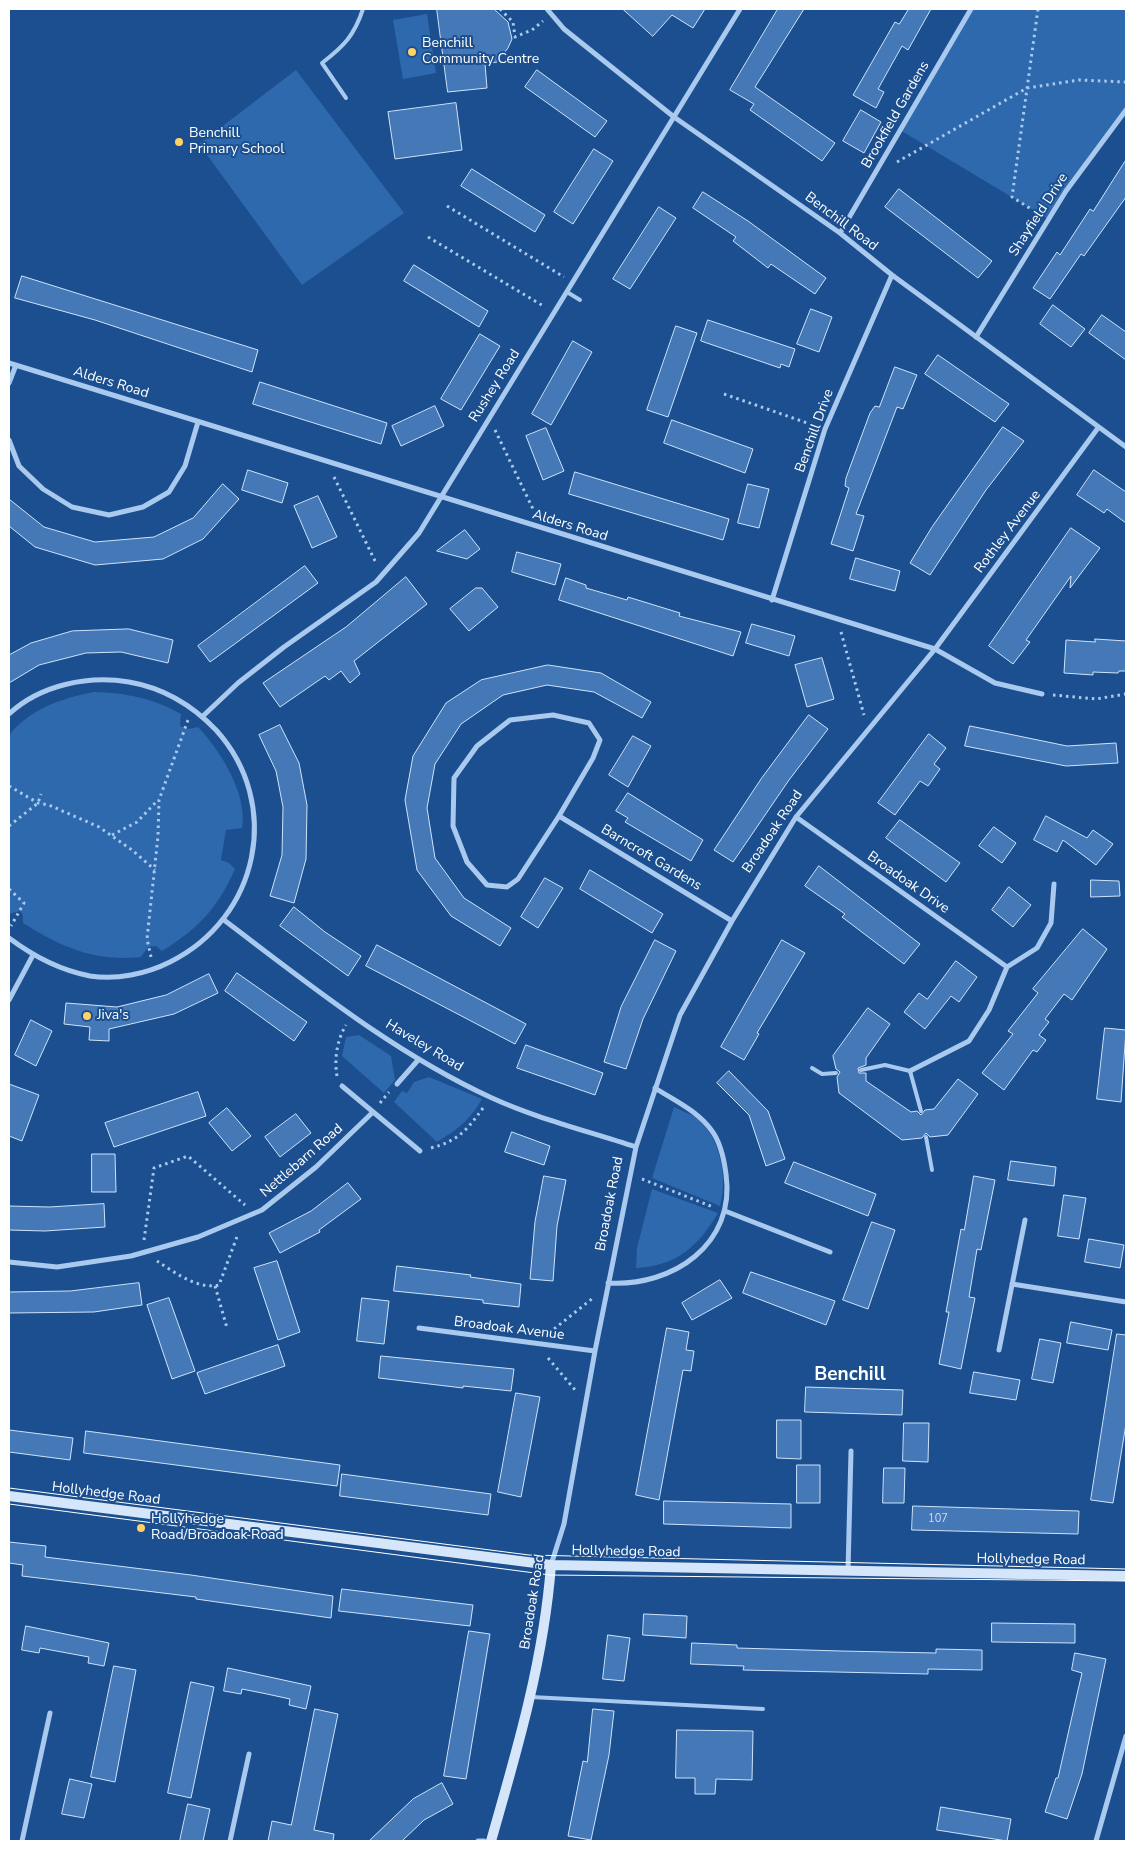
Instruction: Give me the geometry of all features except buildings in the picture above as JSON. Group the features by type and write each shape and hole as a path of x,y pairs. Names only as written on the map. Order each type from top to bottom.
{"street":[{"name":"Benchill Road","path":"547,9 564,29 674,117 840,233 892,275 1126,447"},
{"name":"Rushey Road","path":"203,716 238,683 284,646 351,601 382,575 419,533 740,9"},
{"name":"Brookfield Gardens","path":"840,233 971,9"},
{"name":"Shayfield Drive","path":"976,337 1066,190 1126,110"},
{"name":"Benchill Drive","path":"772,600 825,429 892,275"},
{"name":"Alders Road","path":"9,363 772,600 936,648 995,683 1042,694"},
{"path":"9,383 16,365"},
{"path":"9,440 19,466 43,489 72,507 109,515 143,507 169,492 185,466 198,422"},
{"name":"Rothley Avenue","path":"936,648 1098,428"},
{"name":"Broadoak Road","path":"491,1841 529,1697 548,1609 551,1564 564,1524 595,1351 636,1147 680,1015 732,921 796,817 936,648"},
{"path":"9,714 16,707 61,685 111,679 155,688 194,709 203,716 229,745 250,787 255,817 248,873 238,900 224,920 185,955 154,970 119,977 90,976 57,966 33,955 9,938"},
{"path":"552,715 589,722 600,740 593,758 559,816 518,878 507,887 487,885 467,862 453,826 454,778 477,746 510,720 552,715"},
{"name":"Barncroft Gardens","path":"559,816 732,921"},
{"name":"Broadoak Drive","path":"796,817 1007,967"},
{"path":"910,1071 969,1041 989,1010 1007,967 1036,948 1051,923 1054,884"},
{"name":"Haveley Road","path":"224,920 351,1015 419,1060 491,1097 519,1109 636,1147"},
{"path":"9,1000 33,955"},
{"path":"397,1084 419,1060"},
{"path":"342,1086 420,1151"},
{"path":"608,1283 624,1284 653,1280 676,1271 697,1256 711,1238 725,1212 729,1192 725,1165 713,1133 701,1117 655,1088"},
{"name":"Nettlebarn Road","path":"9,1262 57,1267 144,1252 198,1237 262,1210 316,1167 373,1111"},
{"path":"725,1212 830,1252"},
{"path":"999,1350 1025,1220"},
{"path":"1012,1284 1126,1302"},
{"name":"Broadoak Avenue","path":"420,1328 595,1351"},
{"path":"848,1571 851,1451"},
{"name":"Hollyhedge Road","path":"9,1496 551,1564 1126,1576"},
{"path":"22,1841 50,1714"},
{"path":"1096,1841 1126,1736"},
{"path":"230,1841 249,1754"},
{"path":"478,1841 484,1841"}],"lane":[{"path":"346,98 322,64 342,48 356,30 363,9"},
{"path":"567,292 580,300"},
{"path":"861,1070 885,1065 910,1071 921,1110"},
{"path":"812,1068 822,1074 836,1073"},
{"path":"926,1137 932,1170"},
{"path":"529,1697 763,1709"}],"path":[{"path":"500,9 512,22 515,37 532,30 552,15"},
{"path":"1038,9 1012,197 1048,220"},
{"path":"874,174 945,136 1027,88 1079,80 1126,82"},
{"path":"447,206 573,282"},
{"path":"428,237 554,312"},
{"path":"724,394 825,429"},
{"path":"488,419 505,448 533,509 528,524"},
{"path":"336,465 334,477 382,575"},
{"path":"843,621 840,632 864,715 872,724"},
{"path":"1042,694 1096,699 1126,694"},
{"path":"154,970 147,939 155,870 158,800 184,728 194,709"},
{"path":"9,786 38,803 49,804 76,815 111,835 155,870"},
{"path":"9,826 38,803 41,794"},
{"path":"111,835 137,822 158,800"},
{"path":"9,889 24,903 9,931"},
{"path":"342,1086 337,1075 336,1057 339,1039 351,1015"},
{"path":"373,1111 397,1084"},
{"path":"420,1151 449,1144 468,1129 491,1097"},
{"path":"245,1217 219,1285 209,1287 181,1276 144,1252 154,1168 188,1156 254,1213"},
{"path":"630,1175 725,1212"},
{"path":"215,1286 227,1328"}],"shaded area":[{"path":"970,9 1126,9 1126,110 1048,219 900,130"},
{"path":"427,14 436,73 403,79 393,20"},
{"path":"296,70 404,213 302,285 199,144"},
{"path":"94,692 139,697 181,714 180,726 188,729 198,727 215,748 237,787 241,801 242,828 226,830 221,860 229,863 235,869 214,906 196,926 175,943 162,951 156,946 148,947 141,957 108,957 79,951 51,939 23,923 23,915 20,911 9,914 9,735 27,718 47,706"},
{"path":"359,1035 391,1056 395,1080 384,1093 342,1056 346,1037"},
{"path":"429,1077 482,1099 462,1124 437,1142 394,1102 402,1091 407,1093 414,1082"},
{"path":"674,1107 698,1119 706,1128 717,1148 723,1172 720,1206 652,1178"},
{"path":"652,1189 718,1213 694,1245 674,1259 636,1268 637,1248"}],"tram line":[{"path":"9,1488 529,1555 1126,1569"},
{"path":"9,1504 550,1575 1126,1581"}],"place":[{"name":"Benchill Community Centre","path":"412,52"},
{"name":"Benchill Primary School","path":"179,142"},
{"name":"Jiva's","path":"87,1016"},
{"name":"Hollyhedge Road/Broadoak Road","path":"141,1528"}],"district":[{"name":"Benchill","path":"850,1375"}]}
